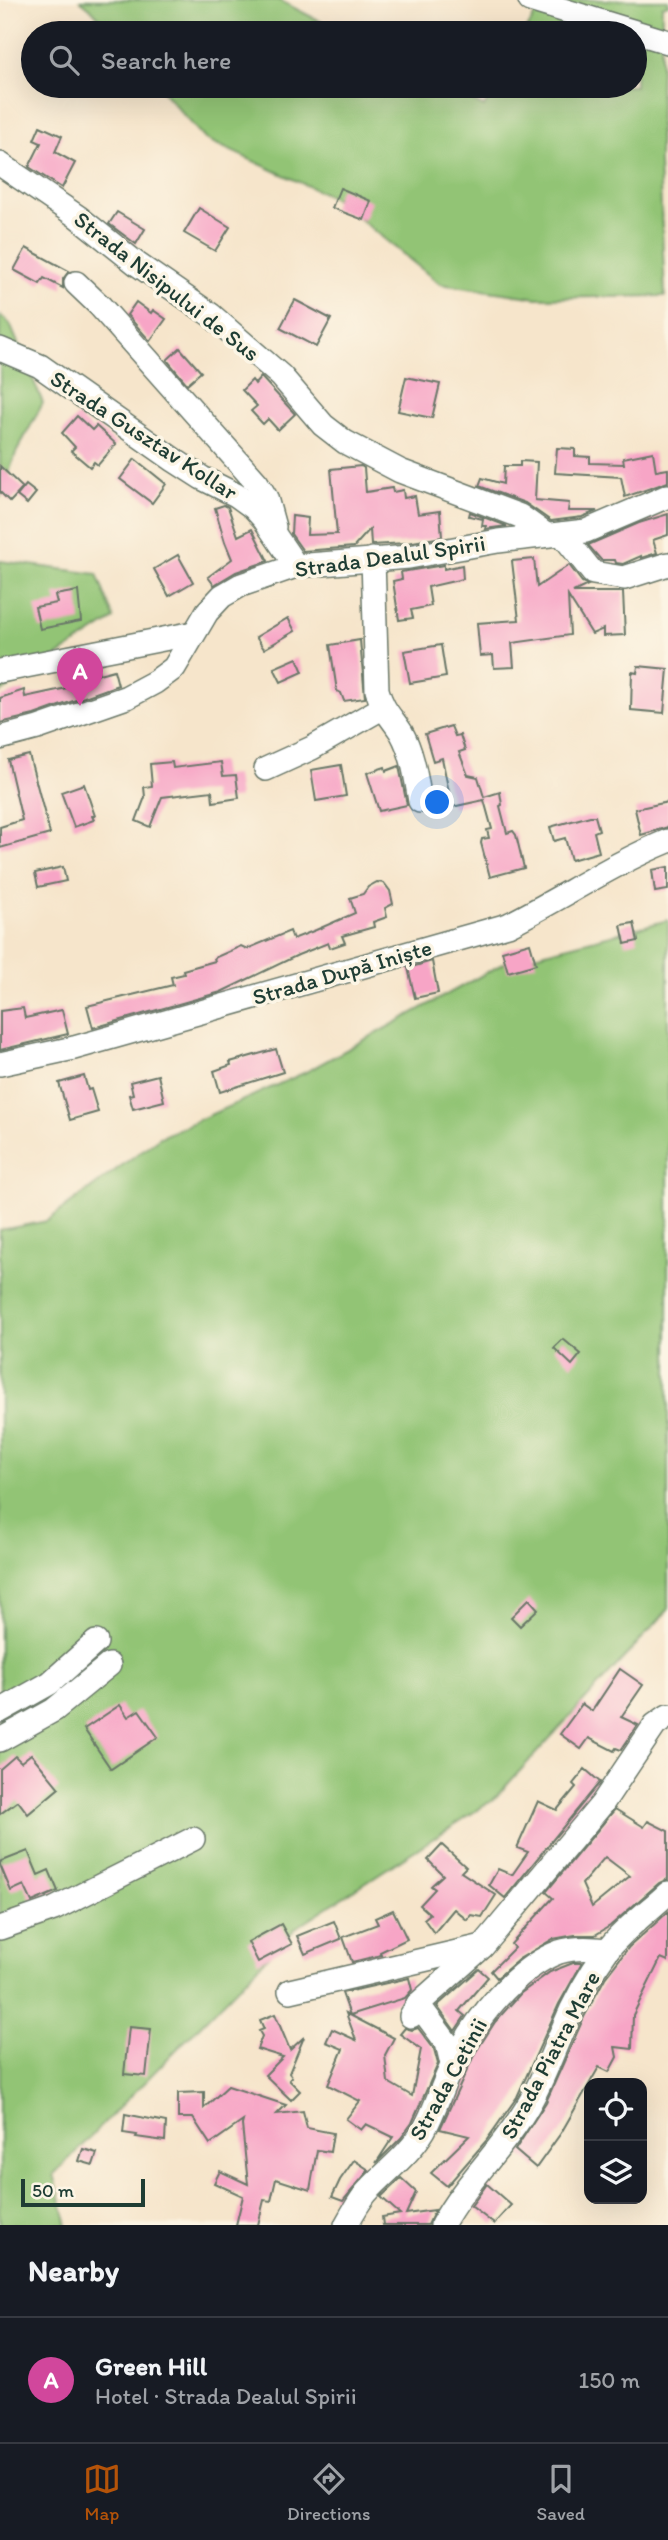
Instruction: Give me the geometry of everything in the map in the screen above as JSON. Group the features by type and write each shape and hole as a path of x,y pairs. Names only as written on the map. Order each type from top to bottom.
{"street":[{"path":"530,0 599,21"},
{"path":"647,36 668,42"},
{"name":"Strada Nisipului de Sus","path":"0,164 78,217 137,264 220,322 281,376 323,425 345,442 400,471 520,516 553,534 593,573 624,578 668,564"},
{"name":"Strada Gusztav Kollar","path":"76,282 257,483 266,498 276,537"},
{"name":"Strada Gusztav Kollar","path":"0,349 40,366 174,460 236,495 254,509 296,566"},
{"path":"553,534 586,531 668,496"},
{"name":"Strada Dealul Spirii","path":"0,738 38,728 136,692 174,668 207,612 222,596 242,585 296,566 409,557 553,534"},
{"path":"373,559 377,690 382,708 401,733 413,761 420,801"},
{"path":"0,671 194,633"},
{"path":"266,769 312,748 382,708"},
{"name":"Strada După Iniște","path":"0,1064 74,1048 508,925 555,902 631,857 668,841"},
{"path":"0,1711 50,1683 96,1642"},
{"path":"0,1740 54,1710 109,1665"},
{"path":"452,2064 443,2035 415,2010 483,1946 602,1804 655,1725 668,1716"},
{"path":"0,1928 54,1909 193,1839"},
{"name":"Strada Piatra Mare","path":"442,2225 462,2192 503,2145 529,2104 550,2064 576,2001 607,1950 668,1892"},
{"path":"290,1991 483,1946"},
{"name":"Strada Cetinii","path":"346,2225 367,2192 395,2166 424,2130 452,2064 481,2016 506,1988 559,1952 588,1948 607,1950"}],"green space":[{"path":"80,0 279,0 320,21 102,21"},
{"path":"528,0 668,0 668,4 662,6 659,162 665,296 537,298 440,284 334,198 205,139 169,98 466,98 484,107 489,98 647,98 647,21 532,21 539,8"},
{"path":"0,315 10,324 43,403 16,453 0,498"},
{"path":"0,561 97,574 114,619 0,693"},
{"path":"668,920 668,1610 494,1799 297,1927 54,2174 67,2225 0,2225 0,1230 47,1221 160,1137 306,1072 504,963"}],"building":[{"path":"40,126 62,136 55,152 75,163 62,188 29,167 41,143 34,140"},
{"path":"340,188 371,201 364,220 332,208"},
{"path":"199,208 230,227 215,251 184,233"},
{"path":"117,212 145,229 136,244 109,224"},
{"path":"26,248 69,271 63,279 63,288 44,278 40,284 14,270"},
{"path":"295,300 331,319 316,347 280,328"},
{"path":"136,302 151,313 153,310 166,319 150,341 127,315"},
{"path":"180,348 201,372 187,384 167,360"},
{"path":"261,377 295,414 278,430 268,419 263,424 251,411 257,406 242,390 252,380 255,384"},
{"path":"406,377 440,384 432,418 398,411"},
{"path":"77,416 92,430 96,426 116,444 98,465 94,462 90,467 71,451 75,447 62,433"},
{"path":"557,448 575,449 575,456 590,457 590,463 624,464 623,458 653,452 656,471 668,469 668,482 625,497 621,477 555,473"},
{"path":"135,459 166,484 152,503 120,479"},
{"path":"520,461 537,462 535,500 569,503 568,511 597,511 582,517 551,521 525,503 479,486 482,478 503,484 504,466 520,466"},
{"path":"0,466 23,488 10,502 0,492"},
{"path":"364,468 366,492 392,488 393,492 403,490 404,498 415,496 418,514 440,511 442,537 371,545 370,529 354,547 303,551 291,534 292,516 308,518 307,535 337,534 331,469"},
{"path":"26,485 36,493 27,504 17,496"},
{"path":"224,505 228,507 238,536 252,529 268,561 236,572 214,585 208,577 232,559 215,508"},
{"path":"470,512 507,526 485,529 486,526 482,526 483,519 469,516"},
{"path":"668,514 668,535 653,540 657,553 623,564 616,563 615,560 601,560 588,545 639,523"},
{"path":"178,555 193,582 169,596 154,569"},
{"path":"534,559 537,587 569,565 582,582 588,585 573,592 623,592 625,635 603,636 603,629 592,634 568,596 570,635 512,643 514,667 494,668 493,655 480,656 477,623 519,620 512,561"},
{"path":"444,565 444,569 462,565 463,579 428,587 431,606 411,610 413,618 399,620 393,581 402,579 401,572"},
{"path":"78,591 81,621 40,629 35,607 57,603 55,595"},
{"path":"288,618 295,631 264,649 256,637"},
{"path":"360,640 365,698 344,701 341,693 337,691 330,645"},
{"path":"441,645 446,677 410,683 404,651"},
{"path":"297,658 303,672 281,682 274,668"},
{"path":"638,666 668,669 664,713 631,710 632,672 637,673"},
{"path":"98,670 99,674 114,670 118,685 34,715 0,723 0,698 24,690 25,697 76,686 74,676"},
{"path":"451,726 455,736 460,735 465,750 459,752 468,775 478,777 484,797 500,792 500,806 507,833 513,831 516,835 524,868 490,877 481,843 482,839 489,838 487,830 492,829 484,800 452,807 442,758 433,761 425,734"},
{"path":"29,755 50,834 0,848 0,827 22,820 8,760"},
{"path":"172,762 173,768 221,762 223,776 236,775 239,798 213,802 212,791 162,797 150,827 136,821 145,797 144,787 152,786 150,764"},
{"path":"341,765 346,796 316,801 311,770"},
{"path":"399,766 407,805 379,811 367,773 385,767 386,771"},
{"path":"84,784 95,816 92,816 94,820 74,827 61,792"},
{"path":"668,802 668,827 641,835 635,809"},
{"path":"595,816 599,830 594,832 599,852 571,860 565,838 554,841 550,827"},
{"path":"63,867 66,881 38,887 35,873"},
{"path":"668,867 668,890 655,892 652,870"},
{"path":"377,882 384,883 390,891 393,904 385,908 387,917 373,922 374,927 342,936 345,943 330,948 328,943 221,992 93,1028 87,1006 173,985 171,977 184,974 183,970 215,961 214,958 241,946 247,949 290,931 293,939 316,930 355,913 350,898 363,894"},
{"path":"634,923 638,941 625,944 621,925"},
{"path":"530,943 536,964 508,972 502,951"},
{"path":"432,961 438,993 415,998 408,968"},
{"path":"23,1008 25,1018 62,1010 68,1034 0,1050 0,1011"},
{"path":"276,1049 283,1072 220,1092 214,1071 231,1065 230,1062"},
{"path":"158,1075 164,1101 133,1109 129,1095 133,1094 130,1082"},
{"path":"84,1076 98,1112 70,1120 59,1083"},
{"path":"563,1339 581,1354 572,1365 554,1348"},
{"path":"529,1599 538,1609 520,1626 511,1617"},
{"path":"620,1669 643,1685 621,1717 638,1725 621,1750 616,1748 614,1751 589,1738 581,1749 560,1734 582,1704 592,1711"},
{"path":"120,1705 128,1717 139,1710 158,1737 111,1769 84,1729"},
{"path":"31,1754 59,1788 28,1814 18,1801 0,1814 0,1769 15,1756 21,1762"},
{"path":"585,1769 600,1782 505,1898 489,1885 498,1869 512,1875 528,1852 517,1848 538,1801 557,1810 576,1787 573,1784"},
{"path":"615,1809 644,1827 648,1821 668,1831 668,1879 659,1883 610,1926 595,1935 553,1939 519,1959 497,1978 491,1971 514,1948 511,1944 553,1898 546,1892","holes":["605,1857 630,1876 592,1907 582,1884"]},
{"path":"442,1845 466,1867 461,1872 496,1895 482,1917 471,1915 467,1920 454,1909 434,1933 424,1919 430,1914 420,1905 435,1889 431,1886 443,1875 428,1860"},
{"path":"28,1851 38,1875 49,1870 58,1891 32,1902 24,1885 11,1891 0,1865 0,1862"},
{"path":"393,1910 407,1939 380,1952 381,1955 352,1962 343,1937 378,1924 375,1918"},
{"path":"668,1912 668,1961 661,1958 633,2015 632,2049 615,2047 617,2057 609,2072 599,2067 593,2078 584,2078 584,2093 561,2133 536,2168 515,2150 546,2102 584,2017 605,1978 629,1947"},
{"path":"334,1921 341,1939 305,1954 297,1936"},
{"path":"281,1924 292,1944 258,1962 248,1942"},
{"path":"573,1963 582,1963 559,2004 517,2097 486,2141 447,2186 431,2173 469,2136 440,2129 475,2053 495,2022 521,1993 550,1972"},
{"path":"479,1969 488,1977 459,2011 465,2016 455,2031 437,2006"},
{"path":"409,1978 412,1990 405,1998 350,2015 342,1993"},
{"path":"346,2013 394,2038 385,2055 388,2082 412,2096 421,2049 400,2034 405,2028 418,2028 434,2049 438,2064 412,2123 376,2163 393,2137 366,2124 361,2130 346,2119 360,2101 328,2085 343,2049 326,2042 332,2029 356,2040"},
{"path":"275,2014 290,2050 304,2037 289,2073 292,2077 289,2080 300,2091 291,2100 265,2075 283,2057 257,2049 262,2036 259,2031 264,2029 260,2020"},
{"path":"129,2027 151,2029 146,2076 124,2074"},
{"path":"228,2086 286,2105 277,2114 303,2111 307,2128 333,2133 330,2152 317,2150 310,2190 276,2179 271,2201 264,2200 258,2225 236,2225 243,2196 214,2183 220,2171 248,2184 243,2121 210,2144 193,2118 178,2118 178,2093 204,2092 204,2108"},
{"path":"125,2114 166,2122 165,2141 123,2133"},
{"path":"83,2149 97,2153 93,2165 79,2161"},
{"path":"354,2160 369,2170 343,2201 332,2197 340,2180"},
{"path":"401,2178 416,2192 406,2214 435,2210 428,2225 383,2225 382,2217 400,2214 381,2197"},
{"path":"487,2184 511,2205 494,2224 471,2206"}],"place":[{"name":"Green Hill","path":"80,706"}]}
